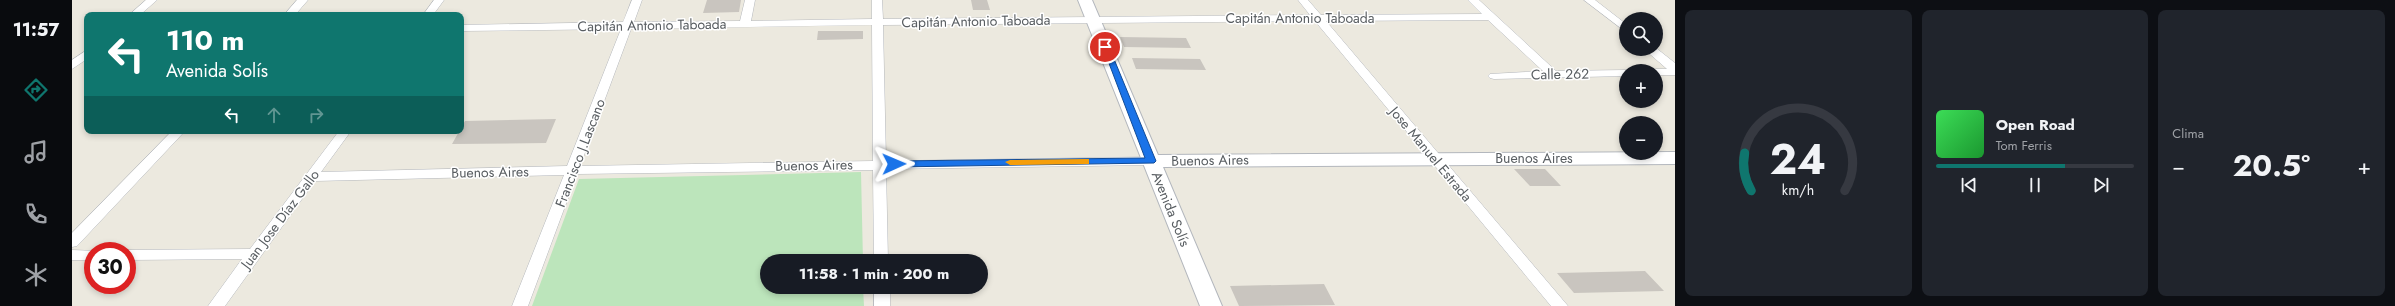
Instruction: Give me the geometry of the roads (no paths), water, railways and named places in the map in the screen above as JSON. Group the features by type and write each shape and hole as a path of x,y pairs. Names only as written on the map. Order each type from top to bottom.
{"street":[{"path":"138,12 152,0"},
{"path":"292,12 303,0"},
{"path":"430,12 439,0"},
{"name":"Francisco J.Lascano","path":"520,306 574,170 638,0"},
{"path":"745,23 750,0"},
{"path":"877,0 881,254"},
{"name":"Avenida Solís","path":"1085,0 1211,306"},
{"name":"Jose Manuel Estrada","path":"1303,0 1434,158 1560,306"},
{"path":"1473,0 1552,74"},
{"path":"1589,0 1619,24"},
{"name":"Capitán Antonio Taboada","path":"464,28 1093,19 1491,17"},
{"path":"73,64 84,55"},
{"path":"1659,56 1675,69"},
{"path":"73,64 84,64"},
{"path":"1663,72 1675,72"},
{"name":"Calle 262","path":"1494,76 1619,73"},
{"path":"72,242 175,134"},
{"name":"Juan Jose Díaz Gallo","path":"216,306 253,254 313,177 343,134"},
{"name":"Buenos Aires","path":"313,177 879,164 1434,158 1675,158"},
{"path":"136,255 253,254"},
{"path":"72,255 84,255"},
{"path":"882,294 882,306"}]}
